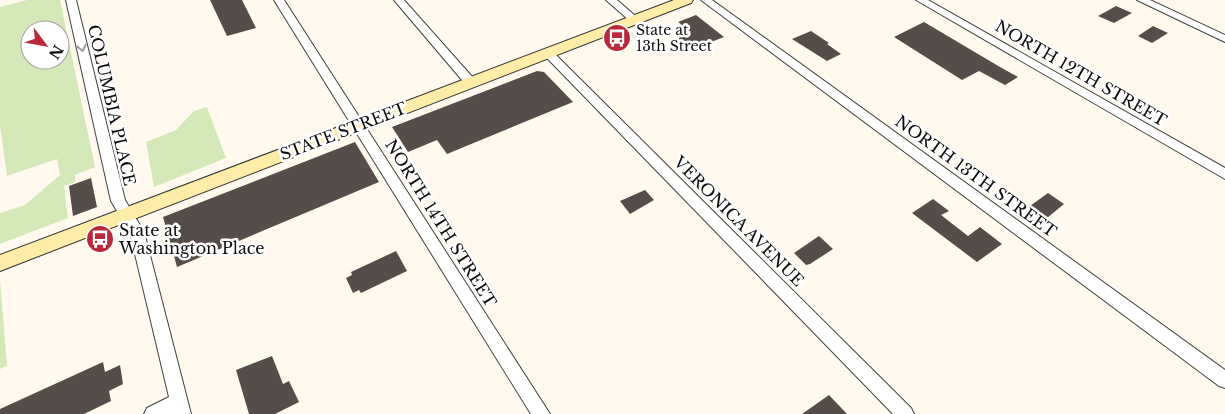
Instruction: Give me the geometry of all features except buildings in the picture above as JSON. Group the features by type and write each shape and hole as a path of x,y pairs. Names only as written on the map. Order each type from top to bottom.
{"main road":[{"name":"STATE STREET","path":"0,263 686,0"}],"street":[{"name":"COLUMBIA PLACE","path":"71,0 118,201 137,232 181,408"},
{"name":"NORTH 14TH STREET","path":"279,0 541,414"},
{"path":"399,0 471,82"},
{"path":"612,0 635,20"},
{"name":"NORTH 13TH STREET","path":"706,0 1225,380"},
{"name":"NORTH 12TH STREET","path":"922,0 1225,174"},
{"path":"1142,0 1222,36"},
{"name":"VERONICA AVENUE","path":"548,53 905,414"},
{"path":"152,414 181,408"}],"green space":[{"path":"27,0 60,0 64,20 20,20 20,70 70,70 70,48 95,167 75,175 75,182 64,186 68,218 0,244 0,213 25,205 60,175 57,159 7,176 0,125 0,7"},
{"path":"207,107 226,158 154,187 146,142 176,130 194,111"},
{"path":"0,279 7,366 0,369"}],"place":[{"name":"State at 13th Street","path":"617,38"},
{"name":"State at Washington Place","path":"100,239"}]}
